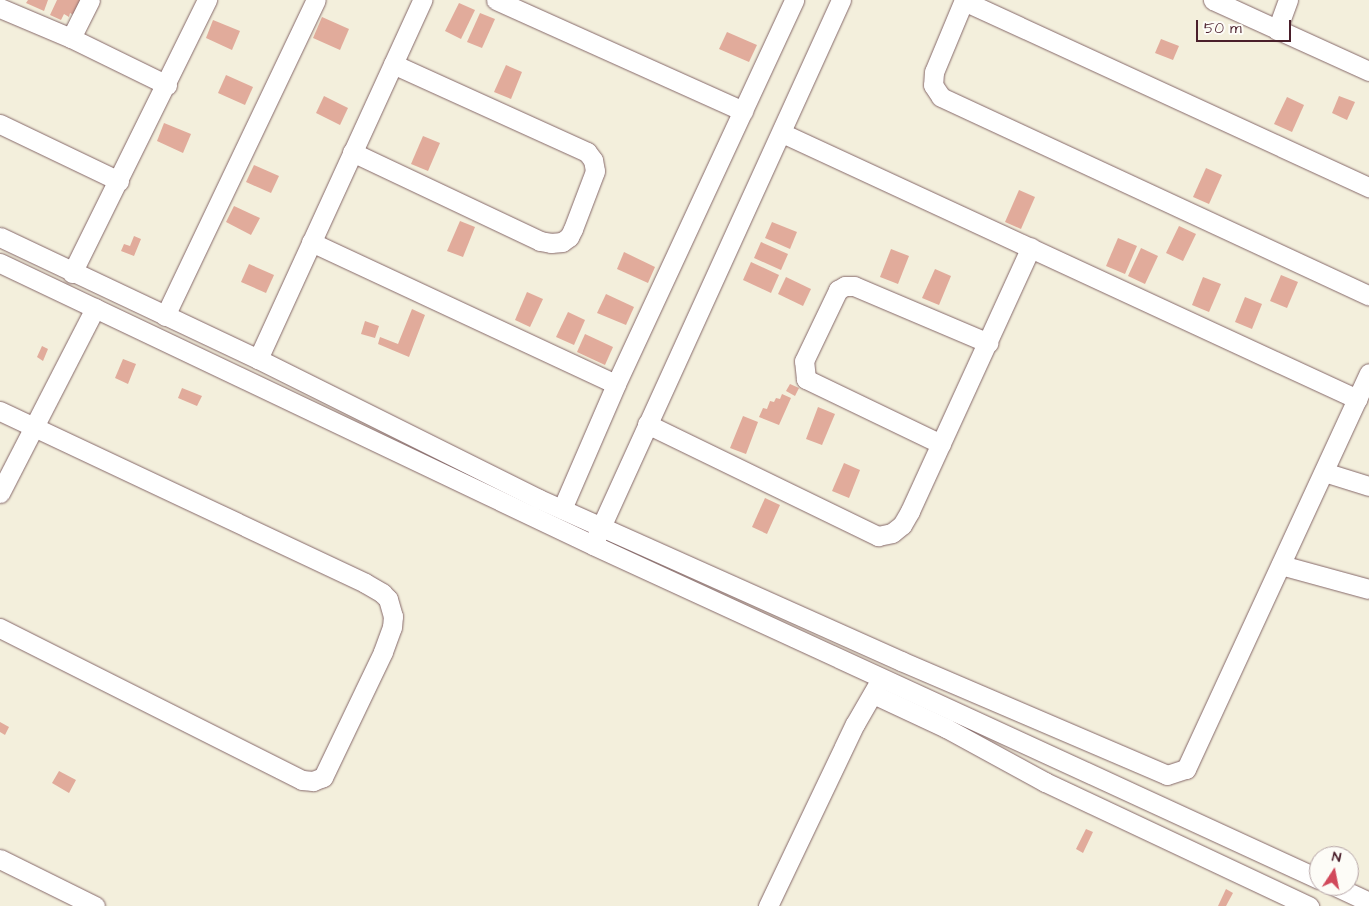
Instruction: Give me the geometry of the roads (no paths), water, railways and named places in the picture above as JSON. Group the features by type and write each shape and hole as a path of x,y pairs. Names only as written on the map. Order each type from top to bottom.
{"street":[{"path":"72,38 90,0"},
{"path":"72,273 208,0"},
{"path":"165,316 316,0"},
{"path":"258,359 422,0"},
{"path":"496,0 743,111"},
{"path":"562,509 616,384 794,0"},
{"path":"593,545 841,0"},
{"path":"1369,187 964,0 934,72 933,85 941,97 1369,296"},
{"path":"1212,0 1369,71"},
{"path":"1277,30 1288,0"},
{"path":"0,8 72,38 167,85"},
{"path":"352,152 540,241 562,242 569,237 573,229 595,171 593,160 587,152 393,64"},
{"path":"0,124 119,181"},
{"path":"782,133 1357,399"},
{"path":"0,237 72,273 258,359 562,509 910,665 1167,775 1186,769 1369,373"},
{"path":"311,242 616,384"},
{"path":"647,424 878,536 892,533 902,525 1031,247"},
{"path":"0,263 593,545 1309,874"},
{"path":"941,444 806,380 804,361 838,290 845,286 854,286 988,343"},
{"path":"0,493 95,308"},
{"path":"0,411 382,592 392,606 392,627 383,652 323,776 313,781 302,780 0,628"},
{"path":"1324,472 1369,486"},
{"path":"1281,565 1369,589"},
{"path":"768,906 855,724 883,677"},
{"path":"873,694 946,728 1045,782 1309,906"},
{"path":"1156,803 1167,775"},
{"path":"0,859 95,906"},
{"path":"1356,896 1369,902"}]}
